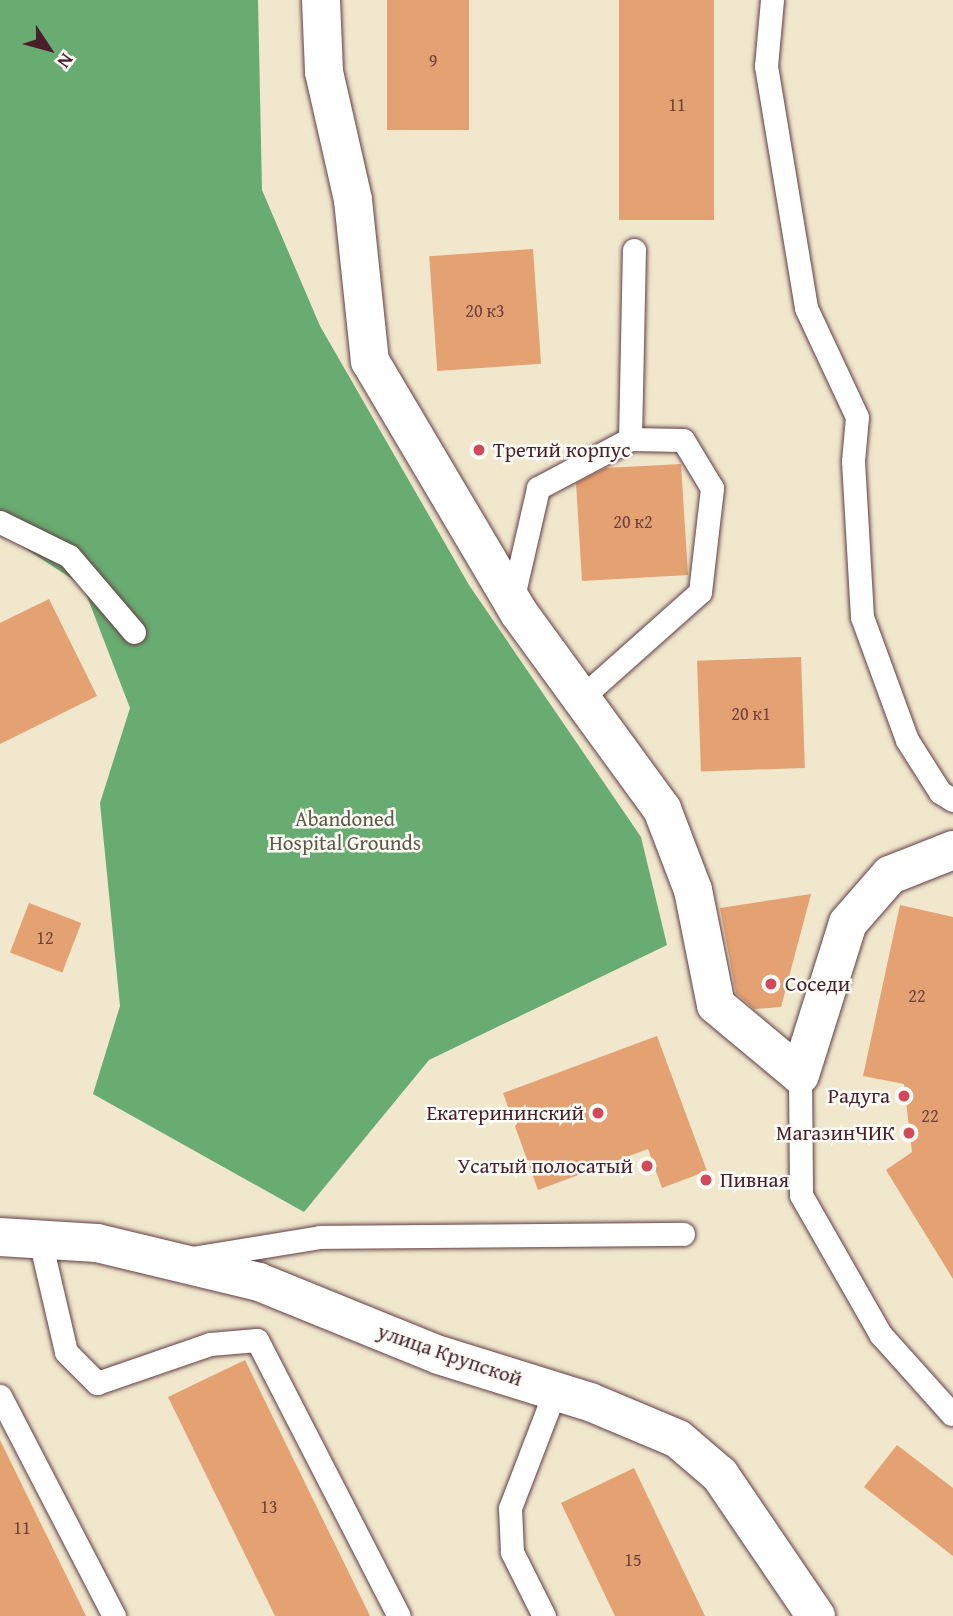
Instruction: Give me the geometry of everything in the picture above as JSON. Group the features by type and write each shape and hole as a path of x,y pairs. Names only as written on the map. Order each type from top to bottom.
{"street":[{"path":"321,0 324,72 353,200 370,361 512,601 662,809 693,890 716,1005 800,1075 848,923 890,875 953,850"},
{"name":"улица Крупской","path":"0,1237 97,1243 259,1282 439,1355 555,1391 678,1439 710,1466 816,1616"}],"lane":[{"path":"772,0 766,66 806,308 857,417 853,461 862,617 907,740 940,792 953,800"},
{"path":"630,439 634,250"},
{"path":"512,601 538,488 630,439 684,440 712,488 700,592 581,698"},
{"path":"0,522 69,556 134,632"},
{"path":"800,1075 801,1195 881,1335 952,1414"},
{"path":"175,1261 320,1237 683,1234"},
{"path":"40,1240 66,1352 97,1383 210,1344 257,1340 399,1616"},
{"path":"544,1616 512,1552 510,1508 555,1391"},
{"path":"0,1396 114,1616"}],"green space":[{"name":"Abandoned Hospital Grounds","path":"0,0 258,0 262,190 320,326 469,585 641,837 667,945 429,1060 304,1212 93,1094 120,1006 100,803 130,708 83,586 0,532"}],"building":[{"path":"387,0 469,0 469,130 387,130"},
{"path":"619,0 714,0 714,220 619,220"},
{"path":"533,249 541,364 437,371 429,256"},
{"path":"681,464 688,575 582,581 576,483 605,468"},
{"path":"49,599 97,696 0,744 0,623"},
{"path":"801,657 805,768 701,772 697,661"},
{"path":"811,894 781,1007 754,1009 736,993 720,908"},
{"path":"29,903 81,923 62,973 10,952"},
{"path":"900,905 953,917 953,1279 886,1170 912,1152 904,1084 863,1076"},
{"name":"Екатерининский","path":"657,1036 707,1171 662,1188 648,1149 538,1190 503,1093"},
{"path":"245,1360 370,1616 275,1616 168,1397"},
{"path":"0,1440 86,1616 0,1616"},
{"path":"897,1445 953,1488 953,1556 864,1487"},
{"path":"634,1468 705,1616 615,1616 561,1503"}],"place":[{"name":"Третий корпус","path":"479,450"},
{"name":"Соседи","path":"771,984"},
{"name":"Радуга","path":"904,1096"},
{"name":"Екатерининский","path":"598,1113"},
{"name":"МагазинЧИК","path":"909,1133"},
{"name":"Усатый полосатый","path":"647,1166"},
{"name":"Пивная","path":"706,1180"}]}
